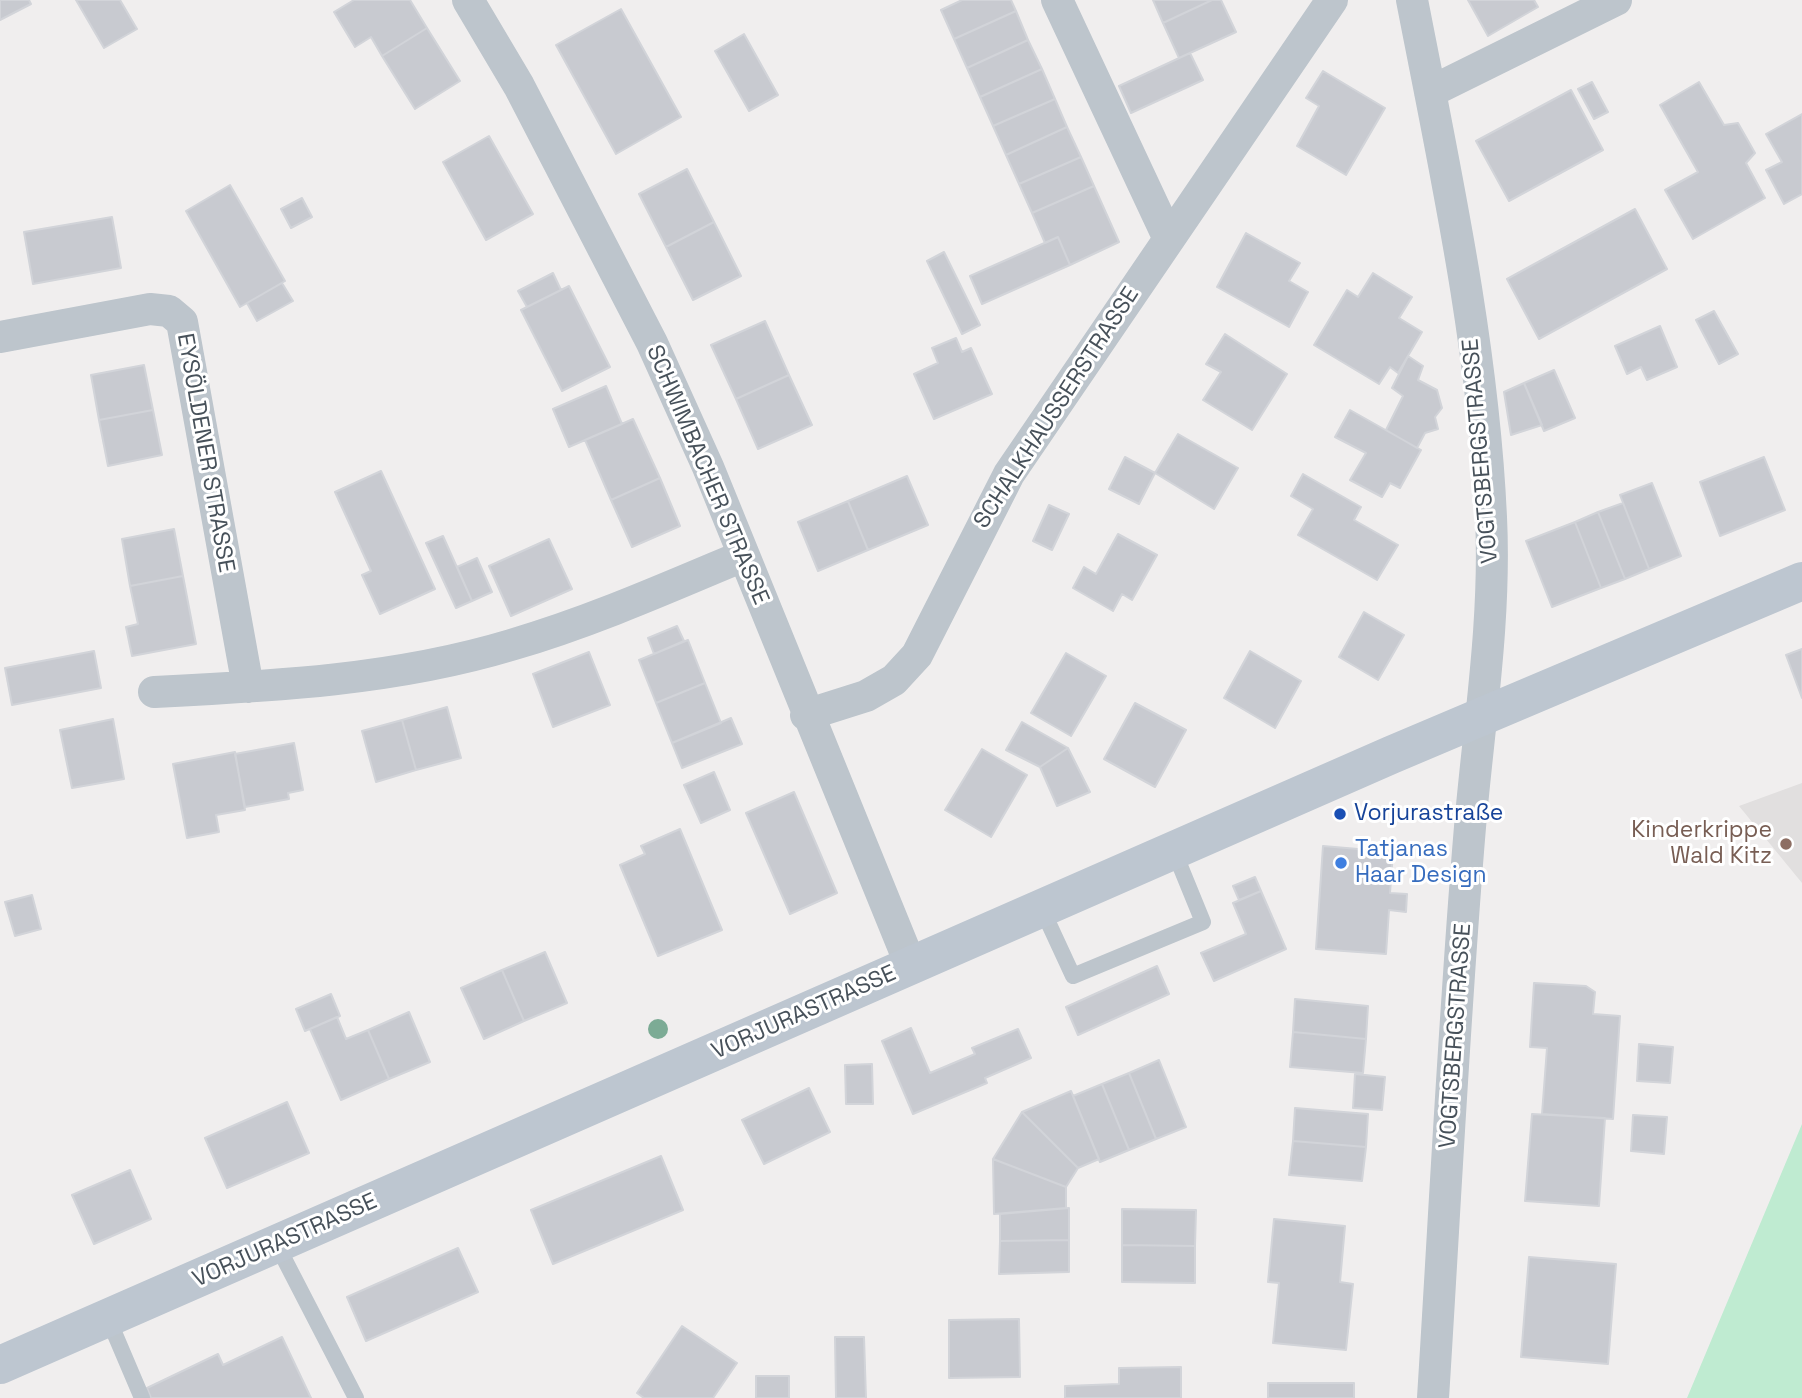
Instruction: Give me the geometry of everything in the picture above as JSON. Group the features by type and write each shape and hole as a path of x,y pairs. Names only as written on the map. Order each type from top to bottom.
{"main road":[{"name":"VORJURASTRASSE","path":"0,1365 1174,850 1802,581"}],"street":[{"name":"SCHWIMBACHER STRASSE","path":"468,0 526,98 652,343 708,467 806,715 911,966"},
{"path":"1057,0 1168,237"},
{"name":"SCHALKHAUSSERSTRASSE","path":"806,715 875,691 894,680 917,655 1009,474 1332,0"},
{"name":"VOGTSBERGSTRASSE","path":"1412,0 1430,92 1483,418 1491,518 1490,632 1470,825 1433,1398"},
{"path":"1430,92 1616,0"},
{"name":"EYSÖLDENER STRASSE","path":"0,337 150,309 169,311 182,321 248,687"},
{"path":"155,692 356,677 508,646 743,556"}],"lane":[{"path":"1042,909 1073,976 1203,922 1174,850"},
{"path":"277,1245 356,1398"},
{"path":"108,1318 142,1398"}],"shaded area":[{"name":"Kinderkrippe Wald Kitz","path":"1802,783 1802,883 1739,806"}],"green space":[{"path":"1802,1124 1802,1398 1687,1398"}],"building":[{"path":"0,0 29,0 31,4 0,20"},
{"path":"76,0 120,0 137,29 104,48"},
{"path":"354,0 410,0 427,28 382,56 371,37 355,47 334,12"},
{"path":"962,0 1011,0 1016,11 954,39 941,10"},
{"path":"1153,0 1212,0 1163,23"},
{"path":"1212,0 1221,0 1236,32 1179,58 1163,23"},
{"path":"1468,0 1534,0 1538,7 1488,36"},
{"path":"621,9 681,117 616,154 556,45"},
{"path":"1016,11 1028,40 967,68 954,39"},
{"path":"427,28 460,81 415,109 382,56"},
{"path":"744,34 778,95 749,111 715,51"},
{"path":"1028,40 1042,69 980,97 967,68"},
{"path":"1190,53 1203,80 1131,113 1119,86"},
{"path":"1042,69 1055,99 993,126 980,97"},
{"path":"1323,71 1385,108 1346,175 1297,146 1319,106 1306,98"},
{"path":"1592,82 1608,112 1594,119 1578,89"},
{"path":"1699,82 1724,125 1738,123 1755,153 1746,163 1765,198 1693,239 1665,190 1698,172 1660,105"},
{"path":"1571,90 1603,150 1509,201 1476,141"},
{"path":"1055,99 1067,127 1006,155 993,126"},
{"path":"1802,114 1802,194 1784,204 1766,170 1782,162 1766,134"},
{"path":"1067,127 1081,157 1019,184 1006,155"},
{"path":"489,136 533,214 486,240 443,162"},
{"path":"1081,157 1094,186 1032,213 1019,184"},
{"path":"687,169 714,222 666,247 639,194"},
{"path":"230,185 285,281 240,307 186,211"},
{"path":"1094,186 1119,242 1070,265 1058,237 1045,243 1032,213"},
{"path":"302,198 312,217 291,228 281,209"},
{"path":"1635,209 1667,269 1539,339 1507,279"},
{"path":"112,217 121,268 33,284 24,232"},
{"path":"714,222 741,276 693,300 666,247"},
{"path":"1246,233 1300,263 1289,281 1308,292 1289,327 1217,287"},
{"path":"1058,237 1070,265 982,304 970,276"},
{"path":"944,252 980,325 962,334 927,261"},
{"path":"553,273 561,290 527,307 518,291"},
{"path":"1373,273 1412,297 1399,318 1422,332 1398,373 1390,367 1379,384 1314,345 1347,290 1358,297"},
{"path":"282,283 293,301 257,321 247,303"},
{"path":"569,286 610,367 562,391 521,310"},
{"path":"1714,311 1738,354 1719,364 1696,320"},
{"path":"765,321 789,375 736,399 711,345"},
{"path":"1660,326 1677,367 1647,380 1641,367 1627,374 1615,346"},
{"path":"1225,334 1287,374 1252,430 1203,400 1221,372 1206,364"},
{"path":"956,338 962,352 971,348 992,394 934,419 914,374 938,363 932,348"},
{"path":"1408,356 1423,366 1418,380 1437,390 1442,408 1435,417 1438,429 1425,433 1417,448 1386,430 1403,396 1392,388"},
{"path":"144,365 153,410 99,420 91,375"},
{"path":"1554,370 1575,418 1544,431 1524,383"},
{"path":"789,375 812,425 758,449 736,399"},
{"path":"1524,383 1542,425 1511,435 1504,392"},
{"path":"606,386 622,424 569,447 553,409"},
{"path":"153,410 162,455 108,466 99,420"},
{"path":"1350,410 1421,450 1400,488 1390,483 1382,497 1350,480 1366,453 1335,437"},
{"path":"633,419 660,478 611,500 585,440"},
{"path":"1178,434 1238,468 1214,509 1155,473"},
{"path":"1125,457 1155,473 1139,504 1109,489"},
{"path":"1764,457 1785,510 1720,536 1700,482"},
{"path":"381,471 435,589 380,614 362,575 371,571 335,492"},
{"path":"1303,474 1361,507 1354,520 1398,545 1377,580 1298,535 1313,509 1291,496"},
{"path":"907,476 928,525 868,550 848,501"},
{"path":"660,478 680,526 632,547 611,500"},
{"path":"1652,483 1681,556 1649,569 1620,495"},
{"path":"848,501 868,550 818,571 798,522"},
{"path":"1623,503 1649,569 1625,579 1598,512"},
{"path":"1049,505 1069,514 1052,550 1033,541"},
{"path":"1598,512 1625,579 1601,588 1575,522"},
{"path":"1575,522 1601,588 1552,607 1526,541"},
{"path":"174,529 183,576 130,586 122,539"},
{"path":"1118,534 1157,555 1132,600 1122,594 1113,611 1073,588 1084,567 1096,574"},
{"path":"443,536 472,601 456,608 426,543"},
{"path":"549,539 572,589 511,616 489,566"},
{"path":"477,558 492,592 472,601 457,567"},
{"path":"183,576 196,644 132,656 126,627 138,624 130,586"},
{"path":"1364,612 1404,635 1378,680 1339,657"},
{"path":"677,626 684,641 654,654 648,638"},
{"path":"688,640 705,683 656,703 639,660"},
{"path":"1802,649 1802,698 1786,655"},
{"path":"94,651 101,688 12,705 5,668"},
{"path":"1250,651 1301,681 1275,728 1224,698"},
{"path":"589,652 610,705 553,727 533,674"},
{"path":"1066,653 1106,676 1071,736 1031,713"},
{"path":"705,683 721,723 672,743 656,703"},
{"path":"1135,703 1186,730 1155,787 1104,759"},
{"path":"447,707 461,758 416,770 402,720"},
{"path":"731,718 742,744 682,768 672,743"},
{"path":"113,719 124,779 72,788 60,730"},
{"path":"402,720 416,770 376,782 362,731"},
{"path":"1022,722 1068,748 1040,767 1006,750"},
{"path":"294,743 303,790 288,793 289,799 245,807 235,754"},
{"path":"1068,748 1090,792 1057,806 1040,767"},
{"path":"982,749 1027,775 991,837 945,810"},
{"path":"235,752 245,810 216,815 219,832 187,838 173,764"},
{"path":"714,772 730,810 701,823 684,785"},
{"path":"794,792 837,893 790,914 746,813"},
{"path":"680,829 722,930 658,956 620,865 645,854 641,846"},
{"path":"1323,846 1393,852 1390,893 1407,894 1406,912 1389,910 1386,954 1316,949"},
{"path":"1255,877 1261,891 1239,900 1233,886"},
{"path":"1261,891 1286,949 1214,981 1201,953 1246,934 1233,903"},
{"path":"32,895 41,929 15,936 5,902"},
{"path":"545,952 567,1003 524,1021 502,970"},
{"path":"1157,966 1169,994 1078,1035 1066,1007"},
{"path":"502,970 524,1021 484,1039 461,988"},
{"path":"1534,983 1586,986 1595,992 1593,1014 1620,1016 1613,1119 1542,1114 1547,1048 1530,1047"},
{"path":"331,994 340,1016 305,1031 296,1009"},
{"path":"1295,999 1368,1006 1366,1039 1293,1032"},
{"path":"409,1012 430,1062 389,1079 368,1030"},
{"path":"337,1017 346,1039 368,1030 389,1079 341,1100 310,1029"},
{"path":"911,1028 930,1073 975,1054 972,1048 1018,1029 1031,1058 985,1078 987,1083 913,1114 882,1041"},
{"path":"1293,1032 1366,1039 1363,1073 1290,1067"},
{"path":"1639,1044 1673,1047 1670,1083 1637,1081"},
{"path":"1159,1060 1186,1127 1156,1139 1129,1073"},
{"path":"872,1064 873,1104 846,1104 845,1065"},
{"path":"1129,1073 1156,1139 1129,1150 1102,1084"},
{"path":"1355,1074 1385,1077 1382,1110 1353,1108"},
{"path":"1102,1084 1129,1150 1100,1162 1073,1096"},
{"path":"809,1088 830,1132 764,1164 742,1120"},
{"path":"1071,1091 1099,1159 1078,1168 1022,1112"},
{"path":"287,1102 309,1153 227,1188 205,1138"},
{"path":"1295,1108 1368,1114 1366,1147 1293,1141"},
{"path":"1022,1112 1078,1168 1066,1187 993,1159"},
{"path":"1532,1114 1605,1118 1599,1206 1525,1201"},
{"path":"1633,1115 1667,1117 1664,1154 1631,1151"},
{"path":"1293,1141 1366,1147 1362,1181 1289,1175"},
{"path":"661,1156 683,1210 553,1264 531,1210"},
{"path":"993,1159 1066,1187 1066,1208 994,1214"},
{"path":"130,1170 151,1219 94,1244 72,1195"},
{"path":"1069,1208 1069,1240 1000,1241 1000,1214"},
{"path":"1122,1209 1196,1210 1195,1246 1122,1245"},
{"path":"1274,1219 1345,1226 1340,1282 1353,1284 1346,1350 1273,1343 1279,1283 1268,1282"},
{"path":"1069,1240 1069,1272 999,1274 1000,1241"},
{"path":"1122,1245 1195,1246 1195,1283 1122,1282"},
{"path":"458,1248 478,1292 366,1341 347,1297"},
{"path":"1529,1257 1616,1264 1608,1364 1521,1357"},
{"path":"1019,1319 1020,1377 949,1378 949,1320"},
{"path":"682,1326 737,1363 713,1398 644,1398 637,1393"},
{"path":"282,1337 311,1398 151,1398 147,1388 218,1354 223,1365"},
{"path":"835,1337 864,1337 866,1398 836,1398"},
{"path":"1181,1367 1181,1398 1065,1398 1065,1386 1119,1384 1119,1368"},
{"path":"756,1376 789,1376 789,1398 756,1398"},
{"path":"1268,1383 1354,1383 1354,1398 1268,1398"}],"place":[{"name":"Vorjurastraße","path":"1340,814"},
{"name":"Kinderkrippe Wald Kitz","path":"1786,844"},
{"name":"Tatjanas Haar Design","path":"1341,863"}]}
